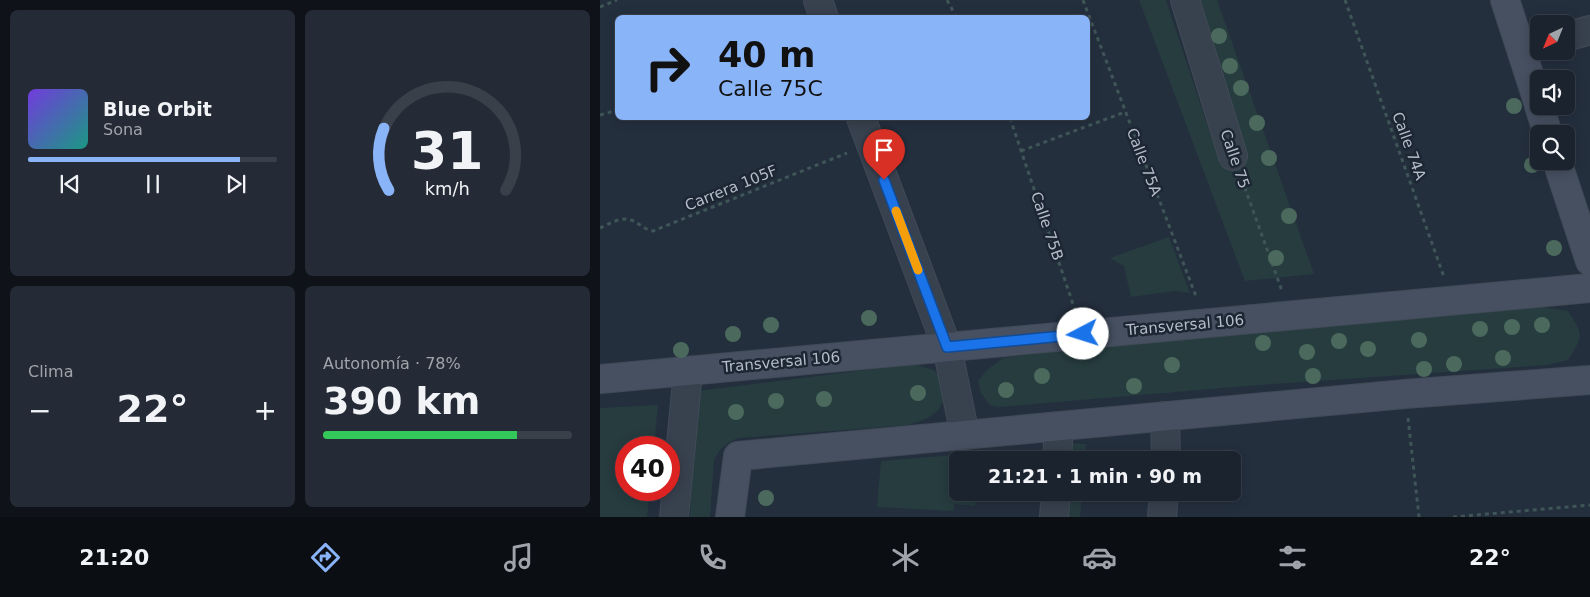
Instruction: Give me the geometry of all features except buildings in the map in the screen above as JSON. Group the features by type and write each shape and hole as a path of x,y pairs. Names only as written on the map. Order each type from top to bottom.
{"street":[{"path":"818,0 823,15"},
{"name":"Calle 75","path":"1185,0 1233,156"},
{"path":"1505,0 1530,49"},
{"path":"1575,34 1590,30"},
{"path":"862,120 947,347 965,435"},
{"path":"1560,170 1590,261"},
{"name":"Transversal 106","path":"600,379 1590,288"},
{"path":"674,517 688,371"},
{"path":"730,517 738,456 1405,394 1590,380"},
{"path":"1165,416 1166,451"},
{"path":"1058,451 1059,426"},
{"path":"1054,517 1055,501"},
{"path":"1162,517 1163,501"}],"path":[{"path":"600,7 617,0"},
{"path":"947,0 955,15"},
{"name":"Calle 75A","path":"1084,0 1089,15"},
{"name":"Calle 74A","path":"1345,0 1444,275 1445,301"},
{"name":"Calle 75A","path":"1090,16 1206,323"},
{"path":"600,115 615,111"},
{"path":"1022,151 1125,112"},
{"name":"Calle 75B","path":"1011,120 1083,334"},
{"name":"Carrera 105F","path":"600,228 624,219 632,220 646,230 653,231 870,143"},
{"name":"Calle 75","path":"1233,156 1291,315"},
{"path":"1405,394 1419,517"},
{"path":"1453,517 1590,505"}],"green space":[{"path":"1139,0 1166,0 1212,139 1219,138 1177,0 1217,0 1314,274 1245,281"},
{"path":"1169,237 1190,293 1174,291 1131,297 1124,266 1110,258"},
{"path":"1541,307 1568,311 1577,325 1580,336 1579,340 1568,360 1547,365 1259,385 999,407 990,405 981,393 978,381 987,370 1003,358 1061,350 1263,327"},
{"path":"914,364 934,370 948,386 943,402 936,413 908,425 738,438 724,446 714,460 710,517 690,517 697,391"},
{"path":"658,405 655,436 615,436 615,501 649,501 647,517 600,517 600,408"},
{"path":"1067,443 1086,444 1086,451 1066,451"},
{"path":"949,455 949,501 975,501 975,506 955,504 953,511 877,507 881,461"},
{"path":"1063,501 1081,501 1080,517 1062,517"}],"slow traffic":[{"path":"896,211 918,270"}],"route":[{"path":"884,180 947,347 1083,334"}]}
